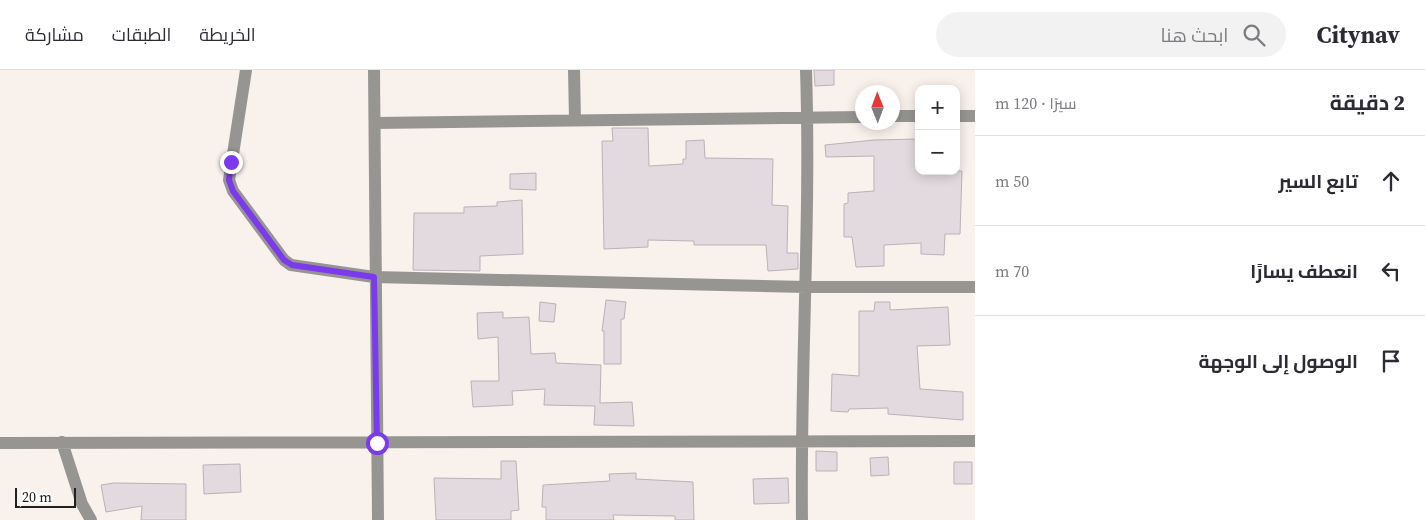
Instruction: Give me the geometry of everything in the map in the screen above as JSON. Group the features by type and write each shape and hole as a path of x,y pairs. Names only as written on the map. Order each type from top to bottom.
{"street":[{"path":"246,70 229,180 233,191 284,260 292,265 374,277 806,287 975,287"},
{"path":"374,70 374,277 378,520"},
{"path":"574,70 575,120"},
{"path":"802,520 800,440 806,287 806,70"},
{"path":"375,123 855,116"},
{"path":"900,116 915,116"},
{"path":"960,116 975,116"},
{"path":"0,443 975,441"},
{"path":"62,442 82,504 91,520"}],"building":[{"path":"814,70 834,70 834,85 815,86"},
{"path":"612,128 648,128 649,166 683,164 683,159 686,159 686,141 704,140 705,158 773,159 772,205 788,206 787,253 798,253 798,269 768,271 766,245 694,245 694,241 648,240 648,247 604,249 602,141 613,141"},
{"path":"915,139 915,175 960,175 960,171 962,171 960,234 945,234 944,255 921,254 921,243 884,245 884,266 856,267 852,237 844,237 844,204 848,203 848,193 874,191 874,156 826,157 825,145 874,140"},
{"path":"536,173 536,190 510,189 510,174"},
{"path":"522,200 523,254 480,256 480,271 413,270 414,213 464,213 464,207 497,206 497,202"},
{"path":"606,300 626,302 624,319 621,319 621,364 604,364 604,331 602,331"},
{"path":"540,302 556,304 554,322 539,321"},
{"path":"875,302 890,302 890,310 948,307 950,345 917,346 920,389 963,392 963,420 888,414 888,408 849,409 848,412 831,411 832,374 859,376 859,311 874,311"},
{"path":"503,312 503,318 529,317 531,354 555,353 556,363 601,365 600,403 632,402 634,426 594,425 595,406 544,405 545,389 512,391 513,405 473,407 471,381 499,381 498,337 478,339 477,313"},
{"path":"816,451 837,452 837,471 816,471"},
{"path":"888,457 889,475 871,476 870,458"},
{"path":"501,461 516,461 519,510 511,511 511,520 436,520 434,478 501,479"},
{"path":"954,462 972,462 972,484 954,484"},
{"path":"240,464 241,492 204,494 203,465"},
{"path":"636,473 636,479 693,482 694,520 675,520 675,516 613,515 614,520 546,520 546,507 542,507 543,485 610,481 609,474"},
{"path":"788,478 789,503 754,504 753,479"},
{"path":"114,483 186,484 186,520 141,520 142,506 106,512 101,485"}],"route":[{"path":"231,162 229,180 233,191 284,260 302,268 374,277 377,443"}]}
